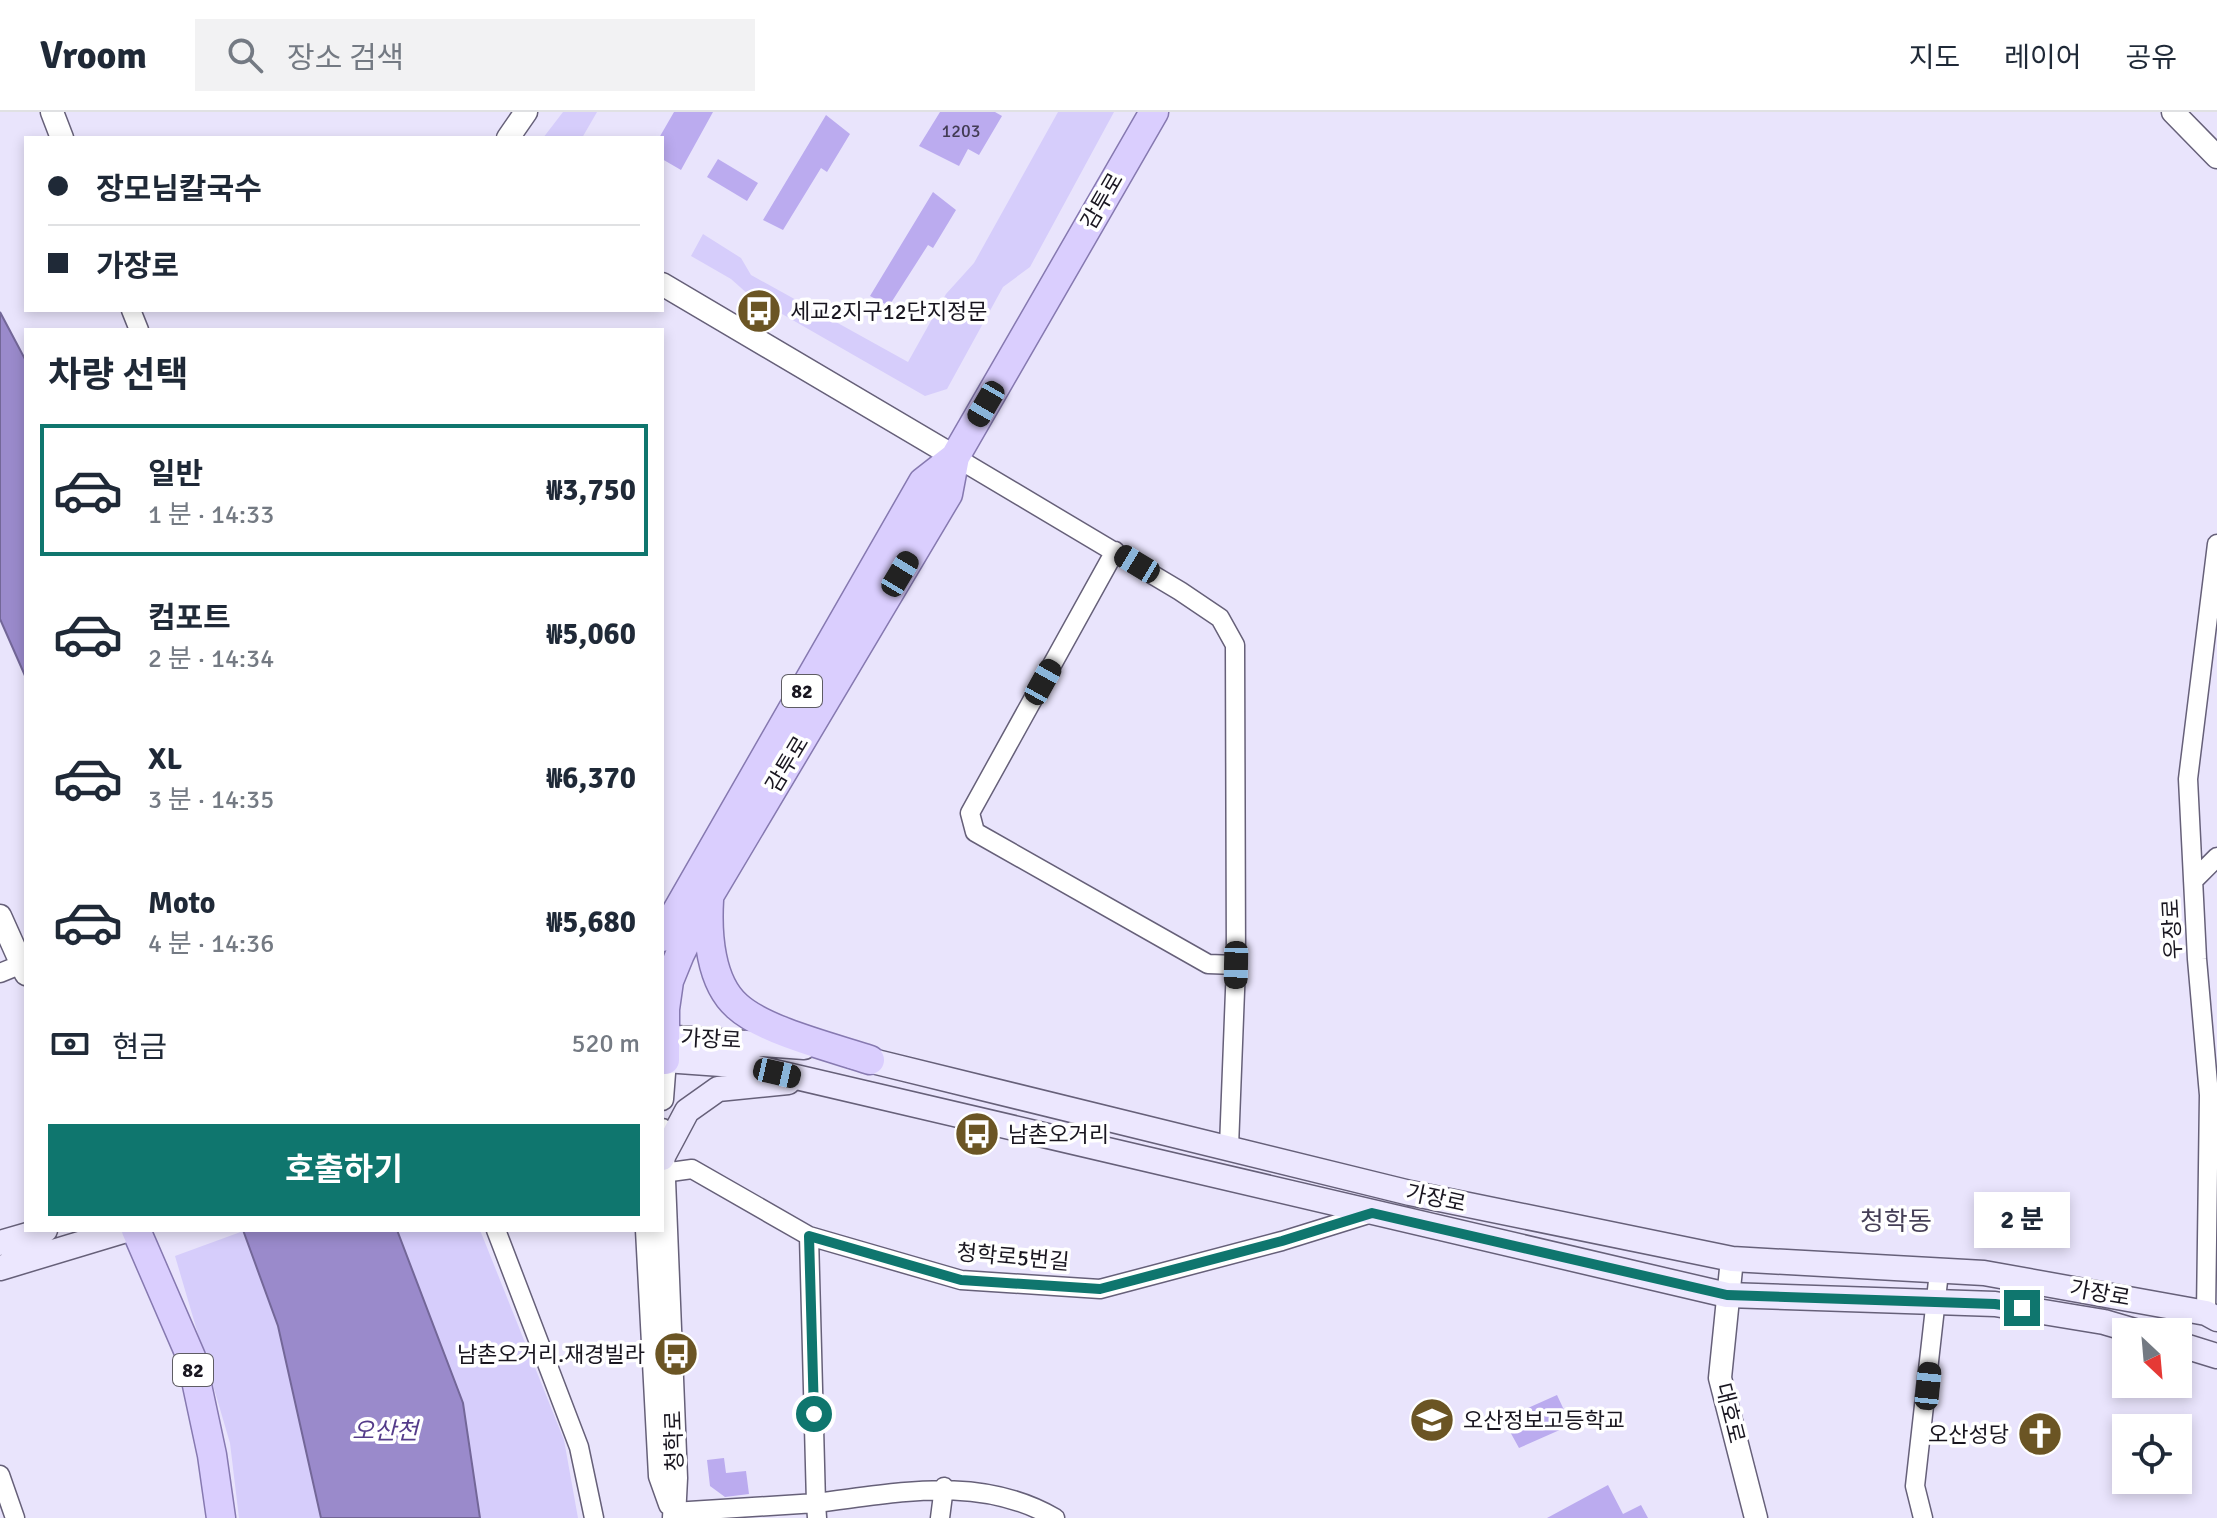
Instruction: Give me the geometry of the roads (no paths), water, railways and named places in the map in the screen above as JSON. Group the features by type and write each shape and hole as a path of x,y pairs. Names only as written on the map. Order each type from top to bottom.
{"main road":[{"name":"감투로","path":"664,1038 669,981 709,896 948,494 955,457 1154,112"},
{"name":"감투로","path":"664,929 923,482 955,457"},
{"path":"709,896 707,929 716,971 737,1006 779,1029 870,1060"},
{"name":"가장로","path":"664,1049 788,1044 870,1060 1410,1193 1732,1259 1984,1273 2212,1316"},
{"name":"가장로","path":"664,1049 833,1085 1727,1295 1995,1304 2112,1324"},
{"path":"664,1154 687,1111 718,1089 786,1082 833,1085"},
{"path":"0,1243 38,1232"},
{"path":"0,1268 119,1232"},
{"name":"82","path":"137,1232 191,1357 212,1455 221,1518"},
{"path":"2192,1348 2217,1356"}],"street":[{"path":"52,112 61,136"},
{"path":"509,136 526,112"},
{"path":"2173,112 2217,157"},
{"path":"664,285 1115,551 1220,618 1235,645 1236,965 1229,1147"},
{"name":"우장로","path":"2212,1316 2212,1084 2193,881 2188,779 2211,628 2217,544"},
{"path":"1115,551 970,813 975,832 1208,964 1236,965"},
{"path":"2193,881 2217,857"},
{"path":"0,916 24,969 0,973"},
{"name":"청학로5번길","path":"664,1173 692,1169 809,1236 961,1280 1100,1289 1282,1241 1372,1213"},
{"name":"청학로","path":"664,1196 676,1478 673,1515"},
{"path":"497,1232 579,1447 594,1518"},
{"name":"청학로","path":"647,1232 660,1476 673,1515"},
{"path":"809,1236 817,1510"},
{"name":"대호로","path":"1732,1259 1720,1378 1756,1518"},
{"path":"1923,1518 1915,1486 1939,1272"},
{"path":"0,1475 15,1518"},
{"path":"673,1515 817,1510 944,1487 1026,1502 1055,1518"},
{"path":"940,1518 944,1487"}],"water":[{"path":"0,312 24,357 24,673 0,619"},
{"name":"오산천","path":"244,1232 398,1232 463,1403 480,1518 321,1518 278,1326"}],"place":[{"name":"세교2지구12단지정문","path":"759,311"},
{"name":"남촌오거리","path":"977,1134"},
{"name":"남촌오거리.재경빌라","path":"676,1354"},
{"name":"오산정보고등학교","path":"1432,1420"},
{"name":"오산성당","path":"2040,1434"}],"district":[{"name":"청학동","path":"1896,1222"}]}
